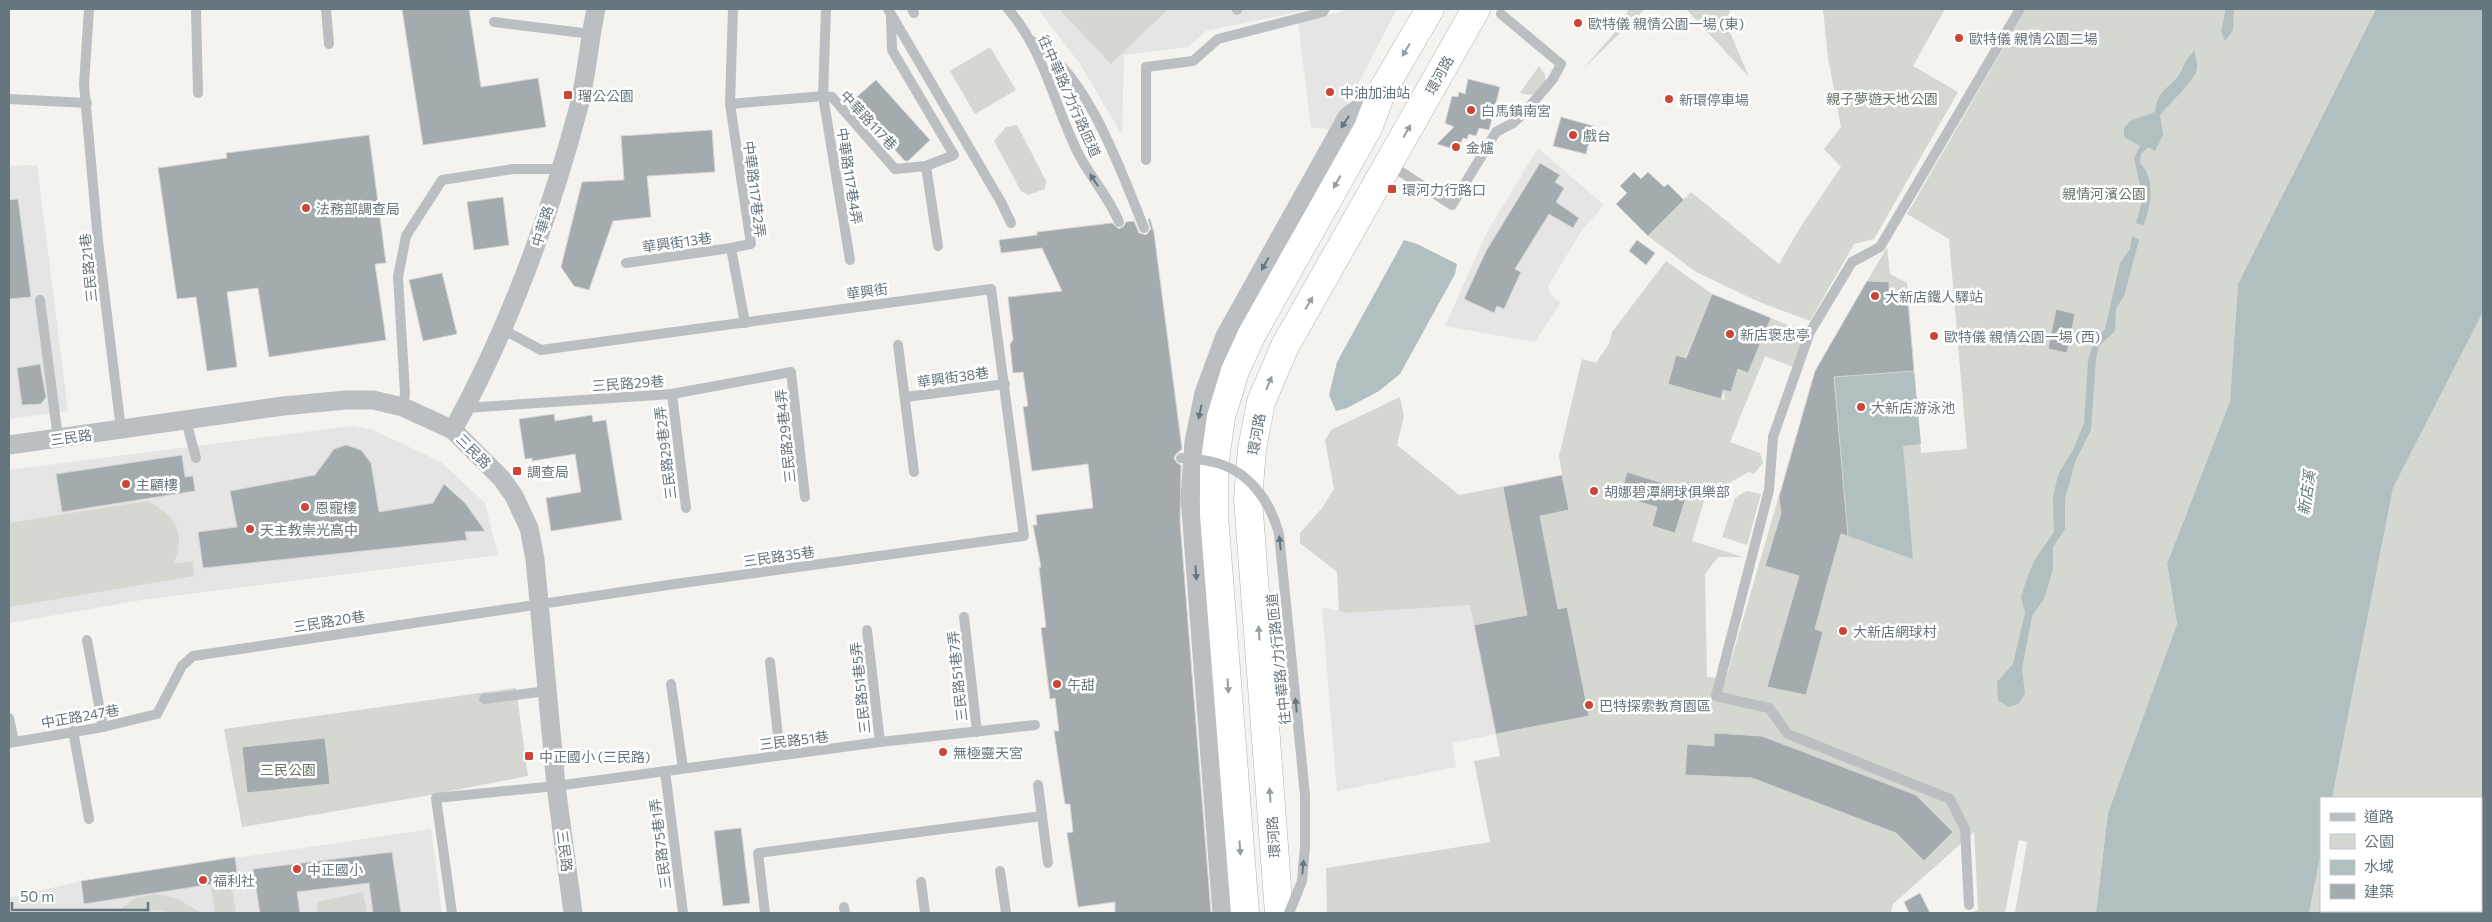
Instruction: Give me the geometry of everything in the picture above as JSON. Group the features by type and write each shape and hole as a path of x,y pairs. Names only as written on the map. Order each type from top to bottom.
{"highway":[{"path":"1245,913 1214,515 1214,468 1221,418 1235,371 1252,334 1368,128 1382,91 1430,9"},
{"name":"環河路","path":"1279,913 1248,499 1252,449 1261,402 1285,346 1389,164 1489,12"}],"street":[{"name":"中華路","path":"453,430 504,330 530,263 579,105 596,9"},
{"path":"1222,913 1190,497 1194,442 1204,393 1225,336 1347,117 1382,91"},
{"name":"三民路","path":"9,445 282,406 346,400 373,400 403,407 453,430 502,479 514,496 529,528 535,559 556,786 572,913"}],"lane":[{"name":"三民路21巷","path":"89,9 84,84 98,241 121,430"},
{"path":"196,9 198,93"},
{"path":"326,9 329,44"},
{"path":"730,104 734,9"},
{"name":"中華路117巷4弄","path":"826,9 823,96 850,260"},
{"name":"往中華路/力行路匝道","path":"1008,9 1032,41 1068,133 1118,222"},
{"path":"1146,160 1146,67 1193,61 1218,39 1323,12 1325,9"},
{"path":"1969,906 1965,829 1950,799 1788,734 1768,708 1716,696 1769,490 1773,437 1810,332 1852,262 1880,247 2020,9"},
{"path":"1389,164 1452,205 1496,132 1513,123 1524,113 1553,79 1561,64 1489,12"},
{"path":"890,13 996,193 1010,223"},
{"name":"中華路117巷","path":"730,104 823,96 832,97 895,169 926,166 954,155 892,50 890,13"},
{"path":"494,22 591,34"},
{"path":"1032,41 1062,63 1106,136 1144,228"},
{"path":"9,99 87,103"},
{"name":"中華路117巷2弄","path":"730,104 751,244 731,248"},
{"path":"926,166 938,246"},
{"path":"403,407 405,393 398,276 406,236 442,180 513,169 560,169"},
{"path":"731,248 745,322"},
{"name":"華興街13巷","path":"626,263 731,248"},
{"name":"華興街","path":"504,330 541,350 991,288 1024,536"},
{"path":"40,300 58,438"},
{"name":"華興街38巷","path":"898,344 914,472"},
{"name":"三民路29巷","path":"465,408 672,394 791,372"},
{"name":"三民路29巷4弄","path":"791,372 805,497"},
{"name":"華興街38巷","path":"906,397 1005,384"},
{"name":"三民路29巷2弄","path":"672,394 686,508"},
{"path":"186,421 196,458"},
{"name":"往中華路/力行路匝道","path":"1181,458 1213,462 1244,477 1267,502 1279,534 1305,795 1305,847 1302,880 1289,913"},
{"name":"三民路35巷","path":"538,604 1024,536"},
{"name":"三民路20巷","path":"157,714 182,666 193,656 538,604"},
{"name":"三民路51巷7弄","path":"964,617 977,732"},
{"name":"三民路51巷5弄","path":"867,630 880,742"},
{"path":"88,640 103,727"},
{"path":"770,662 780,755"},
{"path":"671,684 683,768"},
{"path":"484,699 547,691"},
{"name":"中正路247巷","path":"11,742 103,727 157,714"},
{"path":"9,718 11,742"},
{"name":"三民路51巷","path":"452,913 436,798 556,786 880,742 1035,725"},
{"path":"73,732 89,819"},
{"name":"三民路75巷1弄","path":"665,771 682,913"},
{"path":"1038,785 1048,863"},
{"path":"765,913 758,853 1042,816"},
{"path":"1000,871 1006,913"},
{"path":"921,882 925,913"}],"shaded area":[{"path":"1038,9 1312,9 1206,31 1188,47 1124,55 1122,135 1080,64"},
{"name":"中油加油站","path":"1351,9 1397,9 1334,130 1311,127 1298,22"},
{"path":"1538,148 1604,205 1582,230 1548,286 1550,294 1560,303 1535,342 1445,326 1487,232"},
{"path":"37,165 68,411 9,419 9,166"},
{"name":"天主教崇光高中","path":"352,426 373,430 441,462 485,503 498,555 142,600 9,623 9,470"},
{"path":"1470,605 1496,734 1452,743 1456,767 1337,791 1322,607 1348,613"},
{"name":"中正國小","path":"431,829 442,913 10,913 9,898 81,881"}],"green space":[{"path":"1059,9 1168,9 1111,64"},
{"path":"1629,9 1645,9 1583,69 1615,32"},
{"path":"1686,9 1730,9 1726,23 1749,77"},
{"name":"親子夢遊天地公園","path":"1823,9 1945,9 1913,66 1958,92 1874,239 1854,244 1810,321 1757,301 1696,272 1648,236 1691,192 1779,264 1803,223 1841,167 1824,149 1841,127 1828,58"},
{"name":"親情河濱公園","path":"2026,9 2376,9 2238,284 2230,401 2167,564 2177,624 2108,813 2096,913 2015,913 2027,842 2019,840 2005,913 1971,913 1978,910 1974,832 1893,904 1891,913 1327,913 1326,868 1490,842 1474,761 1500,756 1470,605 1348,613 1339,611 1337,572 1300,543 1300,533 1322,508 1334,489 1325,440 1331,430 1400,397 1404,416 1397,445 1459,495 1562,475 1559,456 1582,359 1596,363 1609,344 1612,332 1666,261 1712,294 1685,358 1676,356 1668,384 1725,400 1723,390 1731,392 1738,369 1748,373 1771,318 1805,332 1793,367 1765,356 1730,442 1760,453 1763,463 1754,474 1749,472 1720,488 1709,484 1692,541 1743,557 1718,557 1705,574 1707,677 1726,678 1815,371 1887,247 1890,274 1907,283 1921,453 1967,449 1949,239 1907,214"},
{"path":"990,47 1016,90 975,114 950,71"},
{"path":"1539,66 1545,75 1545,85 1534,94 1520,93"},
{"path":"1017,125 1046,181 1045,189 1028,195 1021,191 994,141 1006,127"},
{"path":"2483,312 2483,913 2309,913 2320,858 2320,912 2482,912 2482,797 2332,797 2393,488"},
{"path":"1746,491 1761,494 1747,545 1722,537 1735,498"},
{"path":"147,501 157,506 172,519 179,535 177,553 173,564 193,561 194,576 9,607 9,523"},
{"name":"三民公園","path":"516,688 528,776 431,795 242,827 224,729"},
{"path":"232,885 236,913 215,913 211,888"},
{"path":"363,892 367,913 318,913 317,902"},
{"path":"156,894 178,899 201,913 174,913 158,910 143,913 115,913 136,898"}],"water":[{"path":"2226,9 2234,9 2233,30 2225,41 2221,31"},
{"name":"新店溪","path":"2376,9 2483,9 2483,312 2393,488 2332,797 2320,797 2320,858 2309,913 2096,913 2108,813 2177,624 2167,564 2230,401 2238,284"},
{"path":"2195,50 2197,69 2195,74 2187,86 2160,115 2163,135 2155,151 2148,147 2141,154 2140,163 2148,177 2151,193 2149,210 2144,225 2136,223 2143,198 2134,158 2140,146 2124,137 2124,128 2130,121 2155,112 2162,93 2176,79"},
{"path":"2132,236 2139,240 2124,296 2116,309 2115,331 2099,346 2096,359 2091,430 2075,462 2065,499 2065,529 2053,547 2053,569 2044,599 2032,616 2022,669 2025,694 2018,704 2008,707 1998,700 1997,682 2013,664 2025,613 2021,597 2027,578 2034,561 2054,532 2053,497 2058,475 2074,448 2084,423 2088,361 2094,341 2105,329 2120,263 2130,249"},
{"path":"1404,240 1417,244 1457,264 1455,274 1400,374 1379,391 1347,408 1336,411 1329,395 1337,362"},
{"path":"1914,371 1921,444 1903,446 1913,559 1848,536 1834,377"}],"building":[{"path":"402,9 469,9 481,87 538,78 546,127 423,145"},
{"name":"白馬鎮南宮","path":"1468,79 1500,87 1489,130 1479,128 1476,136 1469,134 1467,139 1463,138 1457,150 1437,144 1454,127 1445,123 1452,96 1458,97 1459,92 1465,94"},
{"path":"876,80 930,140 908,161 905,161 851,102"},
{"name":"戲台","path":"1561,117 1593,126 1586,154 1553,146"},
{"path":"712,130 715,172 647,176 651,217 613,221 589,290 574,286 561,267 582,182 624,180 621,136"},
{"path":"369,135 386,263 375,264 386,340 269,357 258,288 227,292 237,367 207,371 196,297 177,299 158,168 227,158 226,153"},
{"path":"1540,163 1560,175 1555,182 1564,188 1556,202 1579,218 1573,228 1549,214 1515,269 1521,272 1504,309 1497,306 1494,313 1464,299 1486,251"},
{"path":"1634,172 1641,179 1648,172 1664,187 1668,184 1684,200 1648,236 1616,204 1627,193 1620,186"},
{"path":"503,197 509,245 474,250 467,202"},
{"path":"18,199 31,297 9,299 9,200"},
{"path":"1148,219 1150,219 1154,233 1182,449 1174,458 1181,465 1180,522 1211,913 1115,913 1115,902 1078,907 1067,833 1073,832 1070,804 1065,804 1054,731 1059,731 1055,698 1050,699 1041,628 1046,627 1039,568 1041,567 1033,525 1037,525 1036,515 1093,508 1088,464 1032,471 1023,407 1028,406 1023,372 1013,373 1010,344 1013,340 1008,297 1062,291 1042,248 1001,253 999,240 1037,235 1037,232 1112,223 1119,229 1126,222 1134,221 1139,233 1146,235 1151,229"},
{"path":"1637,240 1655,253 1646,265 1629,251"},
{"path":"442,273 457,334 423,341 409,280"},
{"path":"1867,281 1889,282 1889,290 1908,301 1914,371 1834,377 1848,536 1841,534 1815,629 1823,632 1806,695 1767,687 1799,576 1765,566 1781,513 1779,497 1815,371"},
{"name":"新店褒忠亭","path":"1712,294 1771,318 1748,373 1738,369 1731,392 1723,390 1721,399 1668,384 1676,355 1686,358"},
{"path":"2056,309 2075,314 2067,353 2048,349"},
{"path":"40,364 46,397 41,404 22,405 17,368"},
{"path":"554,414 555,421 592,415 593,422 606,420 622,520 551,531 546,498 581,492 575,454 532,461 532,458 525,459 519,419"},
{"name":"恩寵樓","path":"346,445 361,450 371,463 379,512 433,503 444,484 465,503 485,531 465,532 467,540 203,568 198,532 237,527 230,491 315,475 334,449"},
{"name":"主顧樓","path":"182,455 185,477 193,476 195,491 62,512 56,474"},
{"path":"1627,472 1688,491 1675,533 1652,526 1657,507 1639,502 1641,496 1622,490"},
{"path":"1562,475 1569,510 1540,516 1558,609 1567,607 1589,716 1496,734 1474,625 1527,615 1503,487"},
{"path":"1714,733 1762,736 1916,795 1953,832 1924,861 1896,833 1752,778 1685,775 1687,744 1714,746"},
{"path":"325,738 330,784 247,793 242,747"},
{"path":"741,828 750,903 723,906 714,831"},
{"path":"392,852 401,913 373,913 369,883 297,892 300,913 260,913 253,869"},
{"path":"235,857 238,880 84,904 81,881"},
{"path":"1920,893 1930,913 1909,913 1904,902"}],"place":[{"name":"歐特儀 親情公園一場 (東)","path":"1578,23"},
{"name":"歐特儀 親情公園二場","path":"1959,38"},
{"name":"中油加油站","path":"1330,92"},
{"name":"瑠公公園","path":"568,95"},
{"name":"新環停車場","path":"1669,99"},
{"name":"白馬鎮南宮","path":"1471,110"},
{"name":"戲台","path":"1573,135"},
{"name":"金爐","path":"1456,147"},
{"name":"環河力行路口","path":"1392,189"},
{"name":"法務部調查局","path":"306,208"},
{"name":"大新店鐵人驛站","path":"1875,296"},
{"name":"新店褒忠亭","path":"1730,334"},
{"name":"歐特儀 親情公園一場 (西)","path":"1934,336"},
{"name":"大新店游泳池","path":"1861,407"},
{"name":"調查局","path":"517,471"},
{"name":"主顧樓","path":"126,484"},
{"name":"胡娜碧潭網球俱樂部","path":"1594,491"},
{"name":"恩寵樓","path":"305,507"},
{"name":"天主教崇光高中","path":"250,529"},
{"name":"大新店網球村","path":"1843,631"},
{"name":"午甜","path":"1057,684"},
{"name":"巴特探索教育園區","path":"1589,705"},
{"name":"無極靈天宮","path":"943,752"},
{"name":"中正國小 (三民路)","path":"529,756"},
{"name":"中正國小","path":"297,869"},
{"name":"福利社","path":"203,880"}]}
